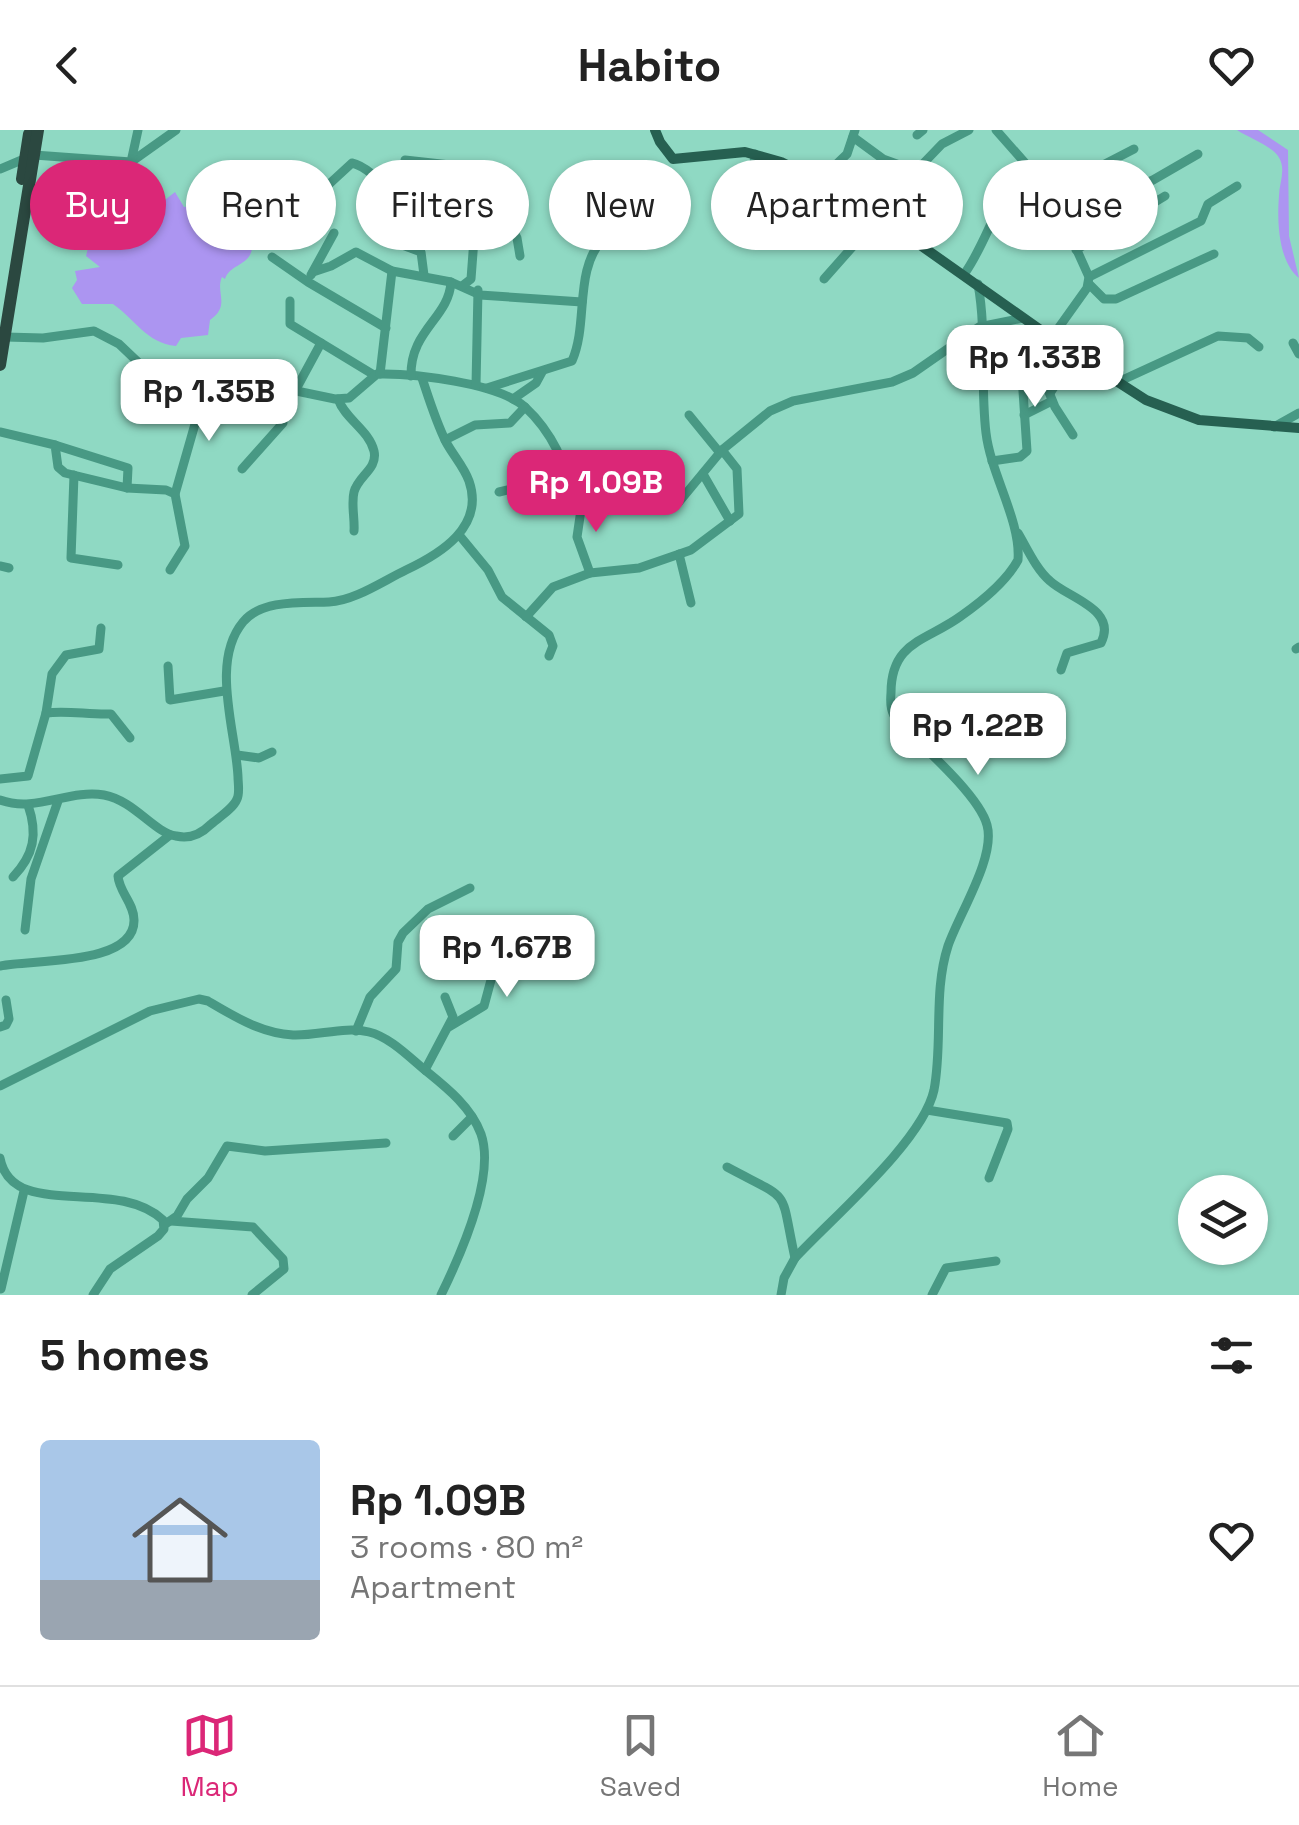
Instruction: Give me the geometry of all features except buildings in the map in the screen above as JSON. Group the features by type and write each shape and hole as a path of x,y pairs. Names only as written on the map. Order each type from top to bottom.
{"highway":[{"path":"2,330 24,195 30,130"},
{"path":"29,157 38,130"},
{"path":"0,365 2,302 24,195"}],"main road":[{"path":"655,130 673,159 755,154 769,160"},
{"path":"928,250 1146,400 1217,424 1299,428"}],"street":[{"path":"130,160 138,130"},
{"path":"138,160 176,130"},
{"path":"841,160 854,134 883,160 916,171 942,144 969,130"},
{"path":"996,130 1020,160"},
{"path":"1113,160 1134,149"},
{"path":"754,160 755,154"},
{"path":"1158,177 1198,154"},
{"path":"0,169 29,157 90,160"},
{"path":"336,179 356,164"},
{"path":"1052,338 1089,281 1200,221 1208,204 1237,186"},
{"path":"1158,200 1165,196"},
{"path":"964,274 983,245"},
{"path":"310,277 325,250"},
{"path":"416,250 421,252 424,276"},
{"path":"472,250 471,279 479,294 476,384"},
{"path":"519,250 520,256"},
{"path":"488,388 567,365 574,357 595,250"},
{"path":"824,279 850,250"},
{"path":"1076,250 1089,281 1104,299 1116,299 1214,254"},
{"path":"310,277 354,252 392,270 456,284 479,294 582,302"},
{"path":"272,257 310,277 386,328"},
{"path":"2,330 43,338 94,331 119,344 140,364 198,381 242,374 282,388 338,399 358,391 377,375 392,270"},
{"path":"0,800 28,805 97,795 110,797 136,808 170,835 192,836 204,831 237,800 237,755 224,691 236,635 244,621 258,610 300,602 338,602 419,564 460,536 471,499 470,489 416,377 412,356 428,324 449,300 456,284 471,279"},
{"path":"978,284 984,325 983,386 992,461 1009,517 1051,582 1084,601 1104,626 1101,644 1067,653 1060,670"},
{"path":"290,301 288,322 377,375 476,384 524,406 546,431 572,487 582,496 610,506 659,507 680,502 721,452 770,410 793,401 892,382 913,373 984,325 1023,318"},
{"path":"1118,382 1218,336 1248,338 1259,348"},
{"path":"984,340 1042,375 1073,434"},
{"path":"295,391 320,343"},
{"path":"1294,343 1299,354"},
{"path":"1024,415 1051,397 1076,355"},
{"path":"992,461 1026,454 1021,361"},
{"path":"513,399 536,384 542,372"},
{"path":"229,374 236,398 251,412 262,417 284,417"},
{"path":"170,570 185,546 175,494 194,424 198,381"},
{"path":"242,469 283,424 282,388"},
{"path":"338,399 374,455 373,464 354,492 354,532"},
{"path":"445,440 475,426 510,424 524,406"},
{"path":"1274,426 1299,413"},
{"path":"526,617 552,587 590,573 639,568 696,548 740,509 736,469 690,415"},
{"path":"0,432 128,468 128,488"},
{"path":"55,445 60,471 128,488 175,494"},
{"path":"74,474 71,558 118,565"},
{"path":"702,474 730,520"},
{"path":"499,492 566,476"},
{"path":"582,496 577,538 590,573"},
{"path":"781,1295 784,1278 795,1258 898,1149 926,1110 935,1080 945,957 984,861 989,832 976,804 894,717 890,706 892,670 904,652 960,617 1012,571 1018,560 1017,530"},
{"path":"460,536 488,570 502,597 550,635 553,650 549,656"},
{"path":"679,554 691,603"},
{"path":"0,780 28,776 46,713 49,684 63,656 98,650 101,628"},
{"path":"168,666 170,700 224,691"},
{"path":"46,713 61,710 111,714 130,738"},
{"path":"237,755 259,758 272,752"},
{"path":"25,930 30,879 58,801"},
{"path":"14,878 34,842 35,825 28,805"},
{"path":"0,966 84,956 122,946 132,934 134,915 118,876 170,835"},
{"path":"356,1031 370,997 396,969 400,937 428,909 470,888"},
{"path":"449,1027 484,1006 498,954 512,926"},
{"path":"425,1070 453,1013 446,996"},
{"path":"0,1027 9,1020 6,1000"},
{"path":"0,1086 150,1011 199,1000 264,1030 293,1034 366,1031 384,1038 457,1098 472,1117 483,1144 482,1176 466,1234 441,1295"},
{"path":"926,1110 1007,1124 989,1178"},
{"path":"453,1136 472,1117"},
{"path":"93,1295 110,1270 158,1236 208,1178 227,1146 266,1150 386,1143"},
{"path":"0,1158 5,1176 24,1192 122,1199 168,1223 243,1224 260,1232 283,1259 284,1268 252,1295"},
{"path":"728,1167 781,1196 788,1212 795,1258"},
{"path":"1,1289 24,1192"},
{"path":"932,1295 946,1268 996,1261"}],"shaded area":[{"path":"1237,130 1258,130 1288,150 1289,236 1299,278 1287,262 1280,240 1281,161 1270,148"},
{"path":"175,192 186,207 186,250 252,250 247,259 225,279 222,277 220,309 210,320 208,335 181,338 176,346 149,335 113,304 82,304 72,288 77,280 75,271 100,267 86,256 88,250 166,250 166,199"}]}
